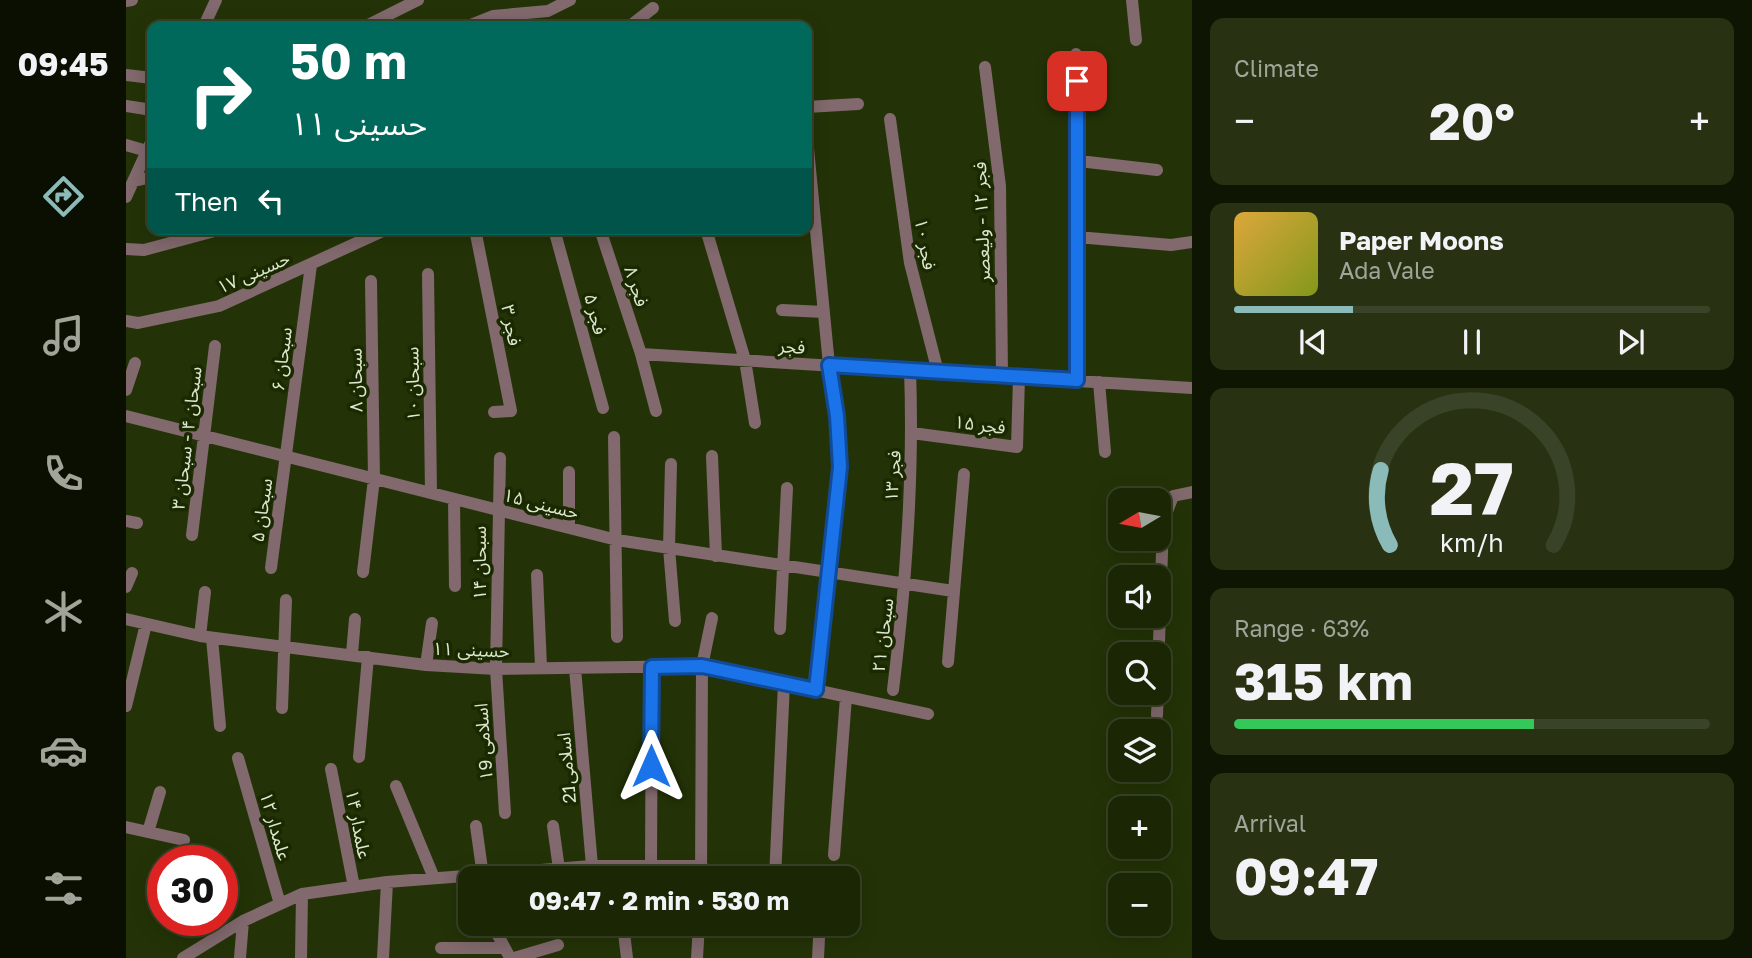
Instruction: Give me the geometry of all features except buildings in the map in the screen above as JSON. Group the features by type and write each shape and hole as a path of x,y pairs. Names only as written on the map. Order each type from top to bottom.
{"street":[{"path":"126,1 132,0"},
{"path":"206,21 216,0"},
{"path":"376,21 418,0"},
{"path":"480,21 492,16 519,20 548,11 570,0"},
{"path":"1132,0 1136,40"},
{"path":"636,21 653,8"},
{"path":"1076,54 1079,162 1077,380"},
{"name":"فجر ۱۲ - ولیعصر","path":"985,67 1000,186 1002,376"},
{"path":"126,75 147,77"},
{"path":"812,107 858,104"},
{"path":"126,106 147,109"},
{"name":"فجر ۱۰","path":"890,119 910,263 938,372"},
{"path":"126,145 147,145"},
{"path":"126,197 147,152"},
{"path":"1079,162 1157,170"},
{"path":"134,181 147,178"},
{"path":"812,189 829,365 837,416 840,467 816,690"},
{"path":"126,249 144,250 200,235"},
{"name":"حسینی ۱۷","path":"126,321 138,323 219,306 374,235"},
{"name":"فجر ۳","path":"476,235 511,411 494,412"},
{"name":"فجر ۵","path":"556,235 603,408"},
{"name":"فجر ۸","path":"602,235 641,354 656,411"},
{"path":"708,236 745,360 755,423"},
{"path":"1077,237 1171,245 1192,242"},
{"name":"سبحان ۶","path":"285,457 311,265"},
{"name":"سبحان ۱۰","path":"428,274 431,493"},
{"name":"سبحان ۸","path":"363,572 374,479 371,281"},
{"path":"782,310 824,312"},
{"name":"سبحان ۴ - سبحان ۳","path":"192,535 215,346"},
{"name":"فجر","path":"641,354 1192,388"},
{"path":"126,390 135,363"},
{"name":"فجر ۱۳","path":"906,584 912,433 910,370"},
{"name":"فجر ۱۵","path":"912,433 1017,447 1019,377"},
{"path":"1100,382 1105,452"},
{"name":"حسینی ۱۵","path":"126,416 617,540 953,592"},
{"path":"614,437 618,637"},
{"path":"712,456 716,555"},
{"name":"سبحان ۵","path":"271,568 285,457"},
{"name":"سبحان ۱۴","path":"496,669 496,510 500,458"},
{"path":"671,464 669,548 675,621"},
{"path":"569,472 569,528"},
{"path":"948,662 964,474"},
{"path":"780,629 787,488"},
{"path":"1159,642 1163,522 1173,496 1192,492"},
{"path":"454,499 455,586"},
{"path":"126,587 132,573"},
{"path":"537,575 541,667"},
{"name":"سبحان ۲۱","path":"893,690 906,584"},
{"path":"205,592 206,637 220,726"},
{"path":"282,708 286,600"},
{"path":"701,866 702,666 712,618"},
{"name":"حسینی ۱۱","path":"126,619 206,637 426,665 496,669 702,666 928,714"},
{"path":"352,654 355,619"},
{"path":"426,665 432,623"},
{"path":"126,706 146,624"},
{"path":"359,757 368,657"},
{"name":"اسلامی21","path":"575,667 592,866"},
{"path":"651,865 652,667"},
{"name":"اسلامی ۱9","path":"496,669 505,813"},
{"path":"776,866 784,683"},
{"path":"834,855 846,696"},
{"path":"1157,705 1157,715"},
{"name":"علمدار ۱۲","path":"238,758 279,904"},
{"name":"علمدار ۱۴","path":"331,769 354,887"},
{"path":"396,786 434,878"},
{"path":"148,832 160,793"},
{"path":"476,826 482,866"},
{"path":"553,826 559,866"},
{"path":"126,827 184,840"},
{"path":"592,866 658,866"},
{"path":"183,958 243,921 302,894 387,882 434,878 458,879"},
{"path":"383,958 387,882"},
{"path":"301,958 302,894"},
{"path":"240,958 243,921"},
{"path":"499,936 510,955"},
{"path":"624,936 627,958"},
{"path":"697,958 698,936"},
{"path":"818,958 819,938"},
{"path":"441,948 510,955 558,945"}],"route":[{"path":"651,766 652,667 702,666 816,690 840,467 837,416 829,365 1077,380 1077,81"}]}
